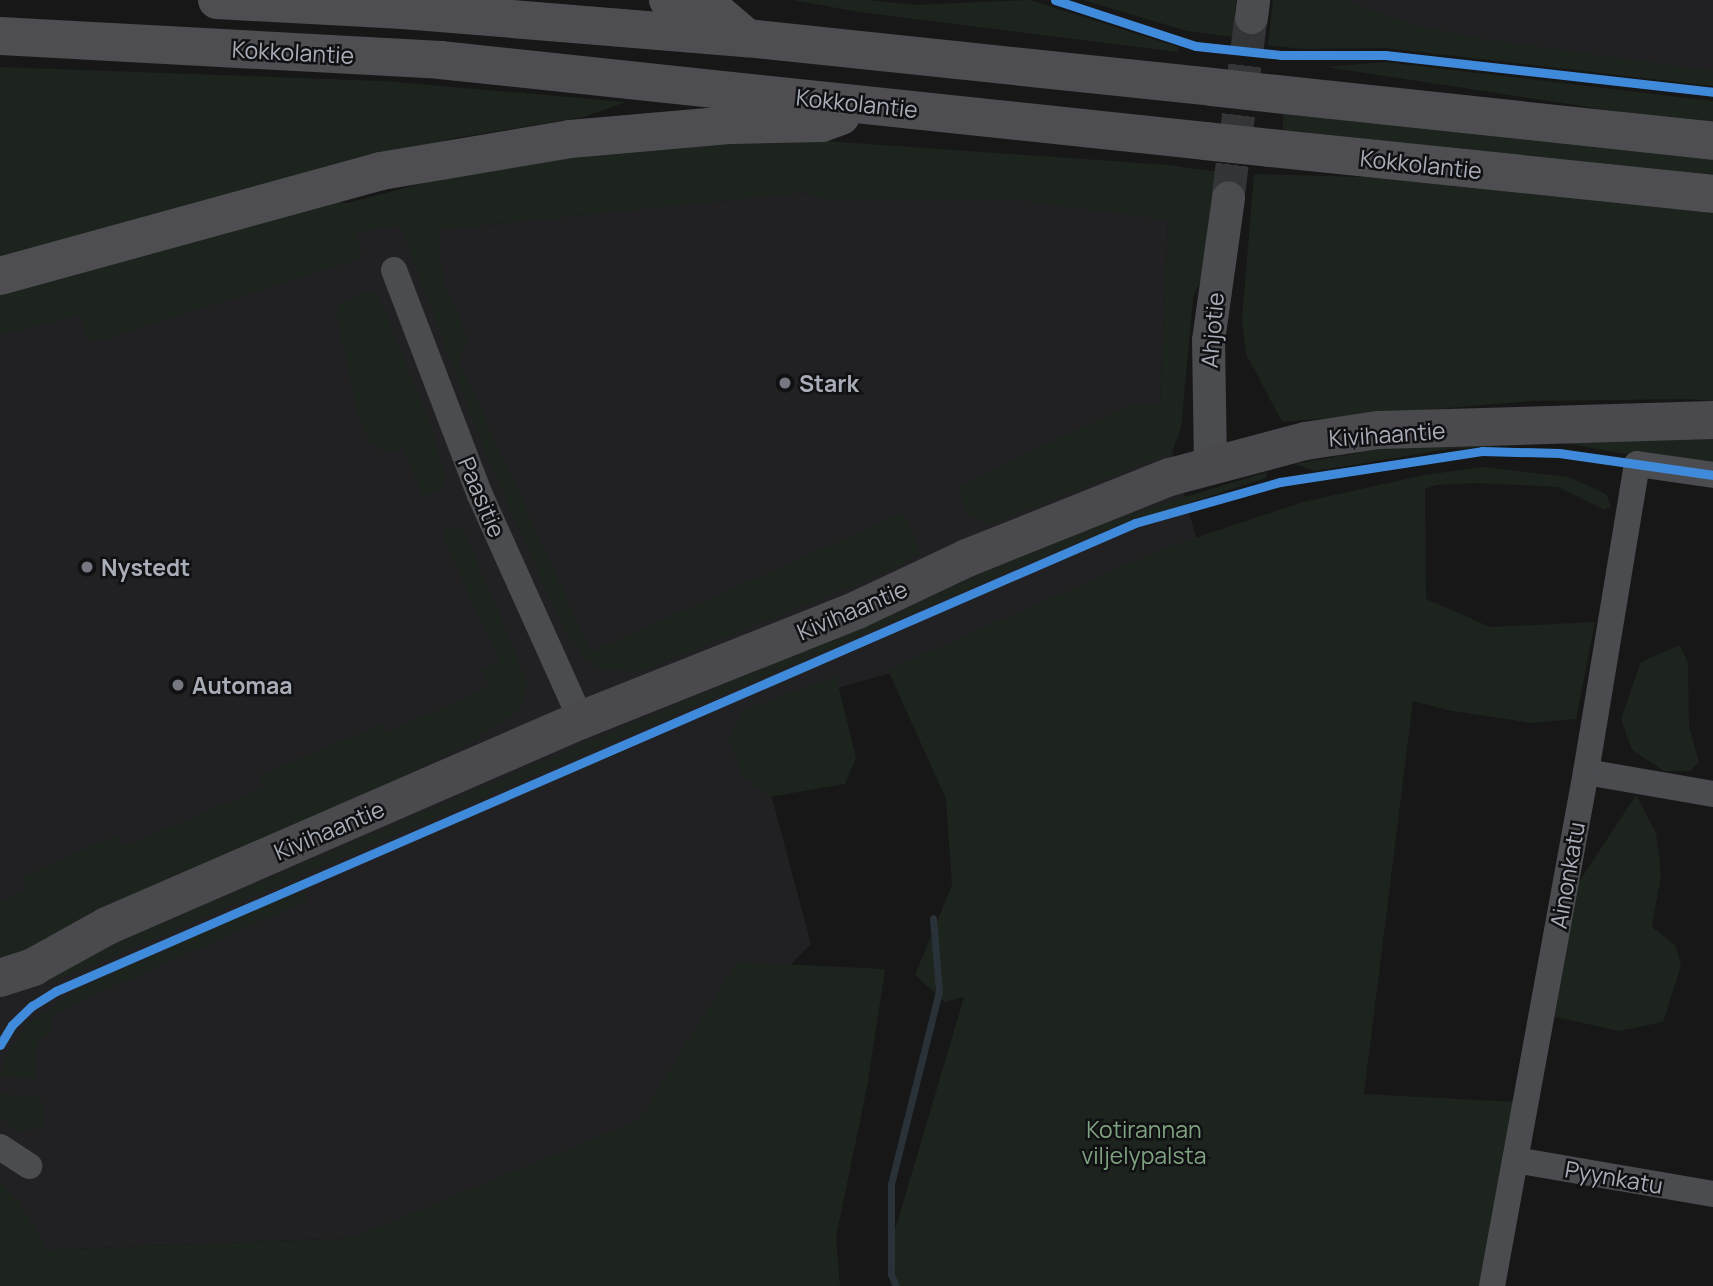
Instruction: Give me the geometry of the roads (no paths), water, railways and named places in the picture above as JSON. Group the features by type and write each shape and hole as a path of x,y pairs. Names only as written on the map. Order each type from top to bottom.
{"highway":[{"name":"Kokkolantie","path":"217,0 403,10 747,38 1713,141"},
{"path":"668,0 713,9 747,38"},
{"name":"Kokkolantie","path":"0,36 440,60 1713,194"},
{"path":"0,276 381,171 569,139 731,125 822,123 873,105"}],"main road":[{"name":"Kivihaantie","path":"0,1005 16,972 107,926 581,720 857,610 967,558 1056,521 1210,465 1305,441 1379,430 1713,420"}],"street":[{"name":"Ahjotie","path":"1210,465 1208,340 1228,197"},
{"name":"Paasitie","path":"394,270 480,495 581,720"},
{"name":"Ainonkatu","path":"1492,1286 1586,772 1637,464 1713,475"},
{"path":"1586,772 1713,794"},
{"path":"0,1147 29,1167"},
{"name":"Pyynkatu","path":"1515,1160 1713,1194"}],"waterway":[{"path":"896,1286 891,1274 891,1184 939,991 933,918"}],"tunnel":[{"path":"1228,197 1251,17"}],"place":[{"name":"Stark","path":"785,383"},
{"name":"Nystedt","path":"87,567"},
{"name":"Automaa","path":"178,685"}],"park label":[{"name":"Kotirannan viljelypalsta","path":"1144,1142"}]}
